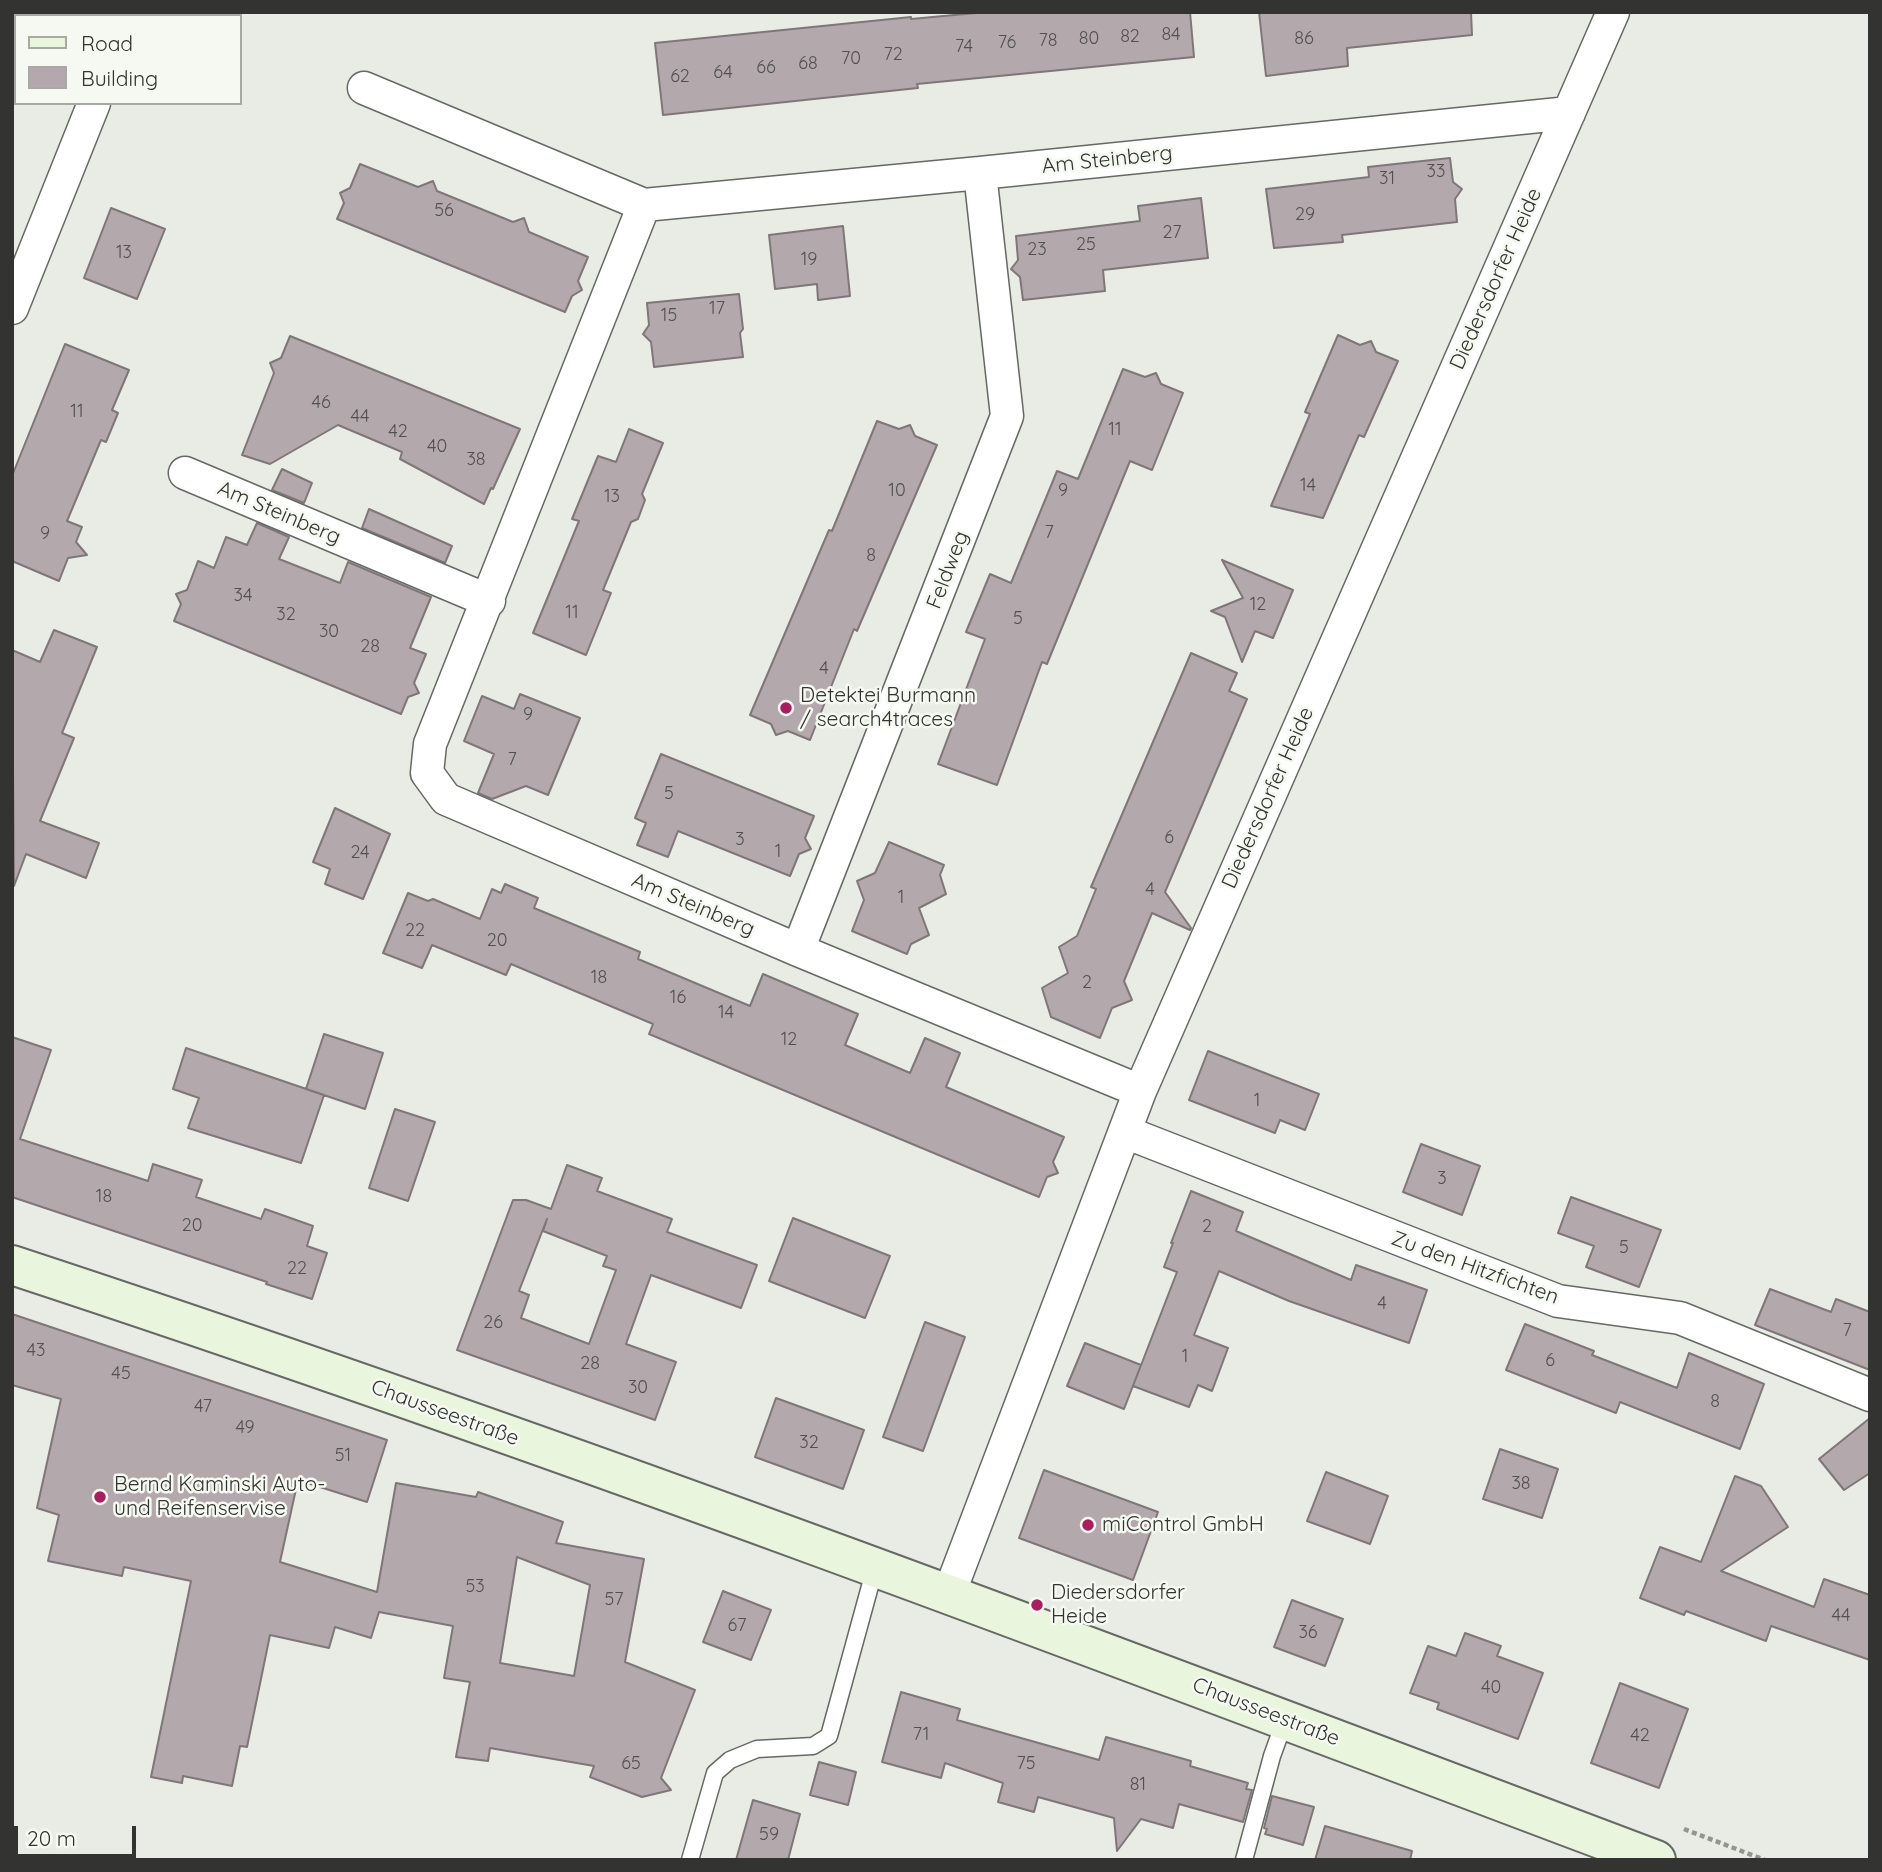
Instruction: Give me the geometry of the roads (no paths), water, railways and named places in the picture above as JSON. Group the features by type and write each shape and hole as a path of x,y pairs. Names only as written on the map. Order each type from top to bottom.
{"main road":[{"name":"Chausseestraße","path":"12,1265 217,1332 875,1566 1656,1860"}],"street":[{"name":"Diedersdorfer Heide","path":"950,1594 1140,1091 1613,12"},
{"name":"Am Steinberg","path":"364,88 644,205 1569,113"},
{"path":"12,308 92,105"},
{"name":"Feldweg","path":"798,950 1007,416 980,173"},
{"name":"Am Steinberg","path":"644,205 430,744 428,773 446,799 798,950 1140,1091"},
{"name":"Am Steinberg","path":"186,473 489,601"},
{"name":"Zu den Hitzfichten","path":"1125,1132 1558,1301 1681,1318 1870,1395"}],"lane":[{"path":"690,1860 715,1773 730,1760 757,1749 813,1746 829,1736 875,1566"},
{"path":"1244,1860 1272,1756 1285,1720"}],"place":[{"name":"Detektei Burmann / search4traces","path":"786,708"},
{"name":"Bernd Kaminski Auto- und Reifenservise","path":"100,1497"},
{"name":"miControl GmbH","path":"1088,1525"},
{"name":"Diedersdorfer Heide","path":"1037,1605"}]}
